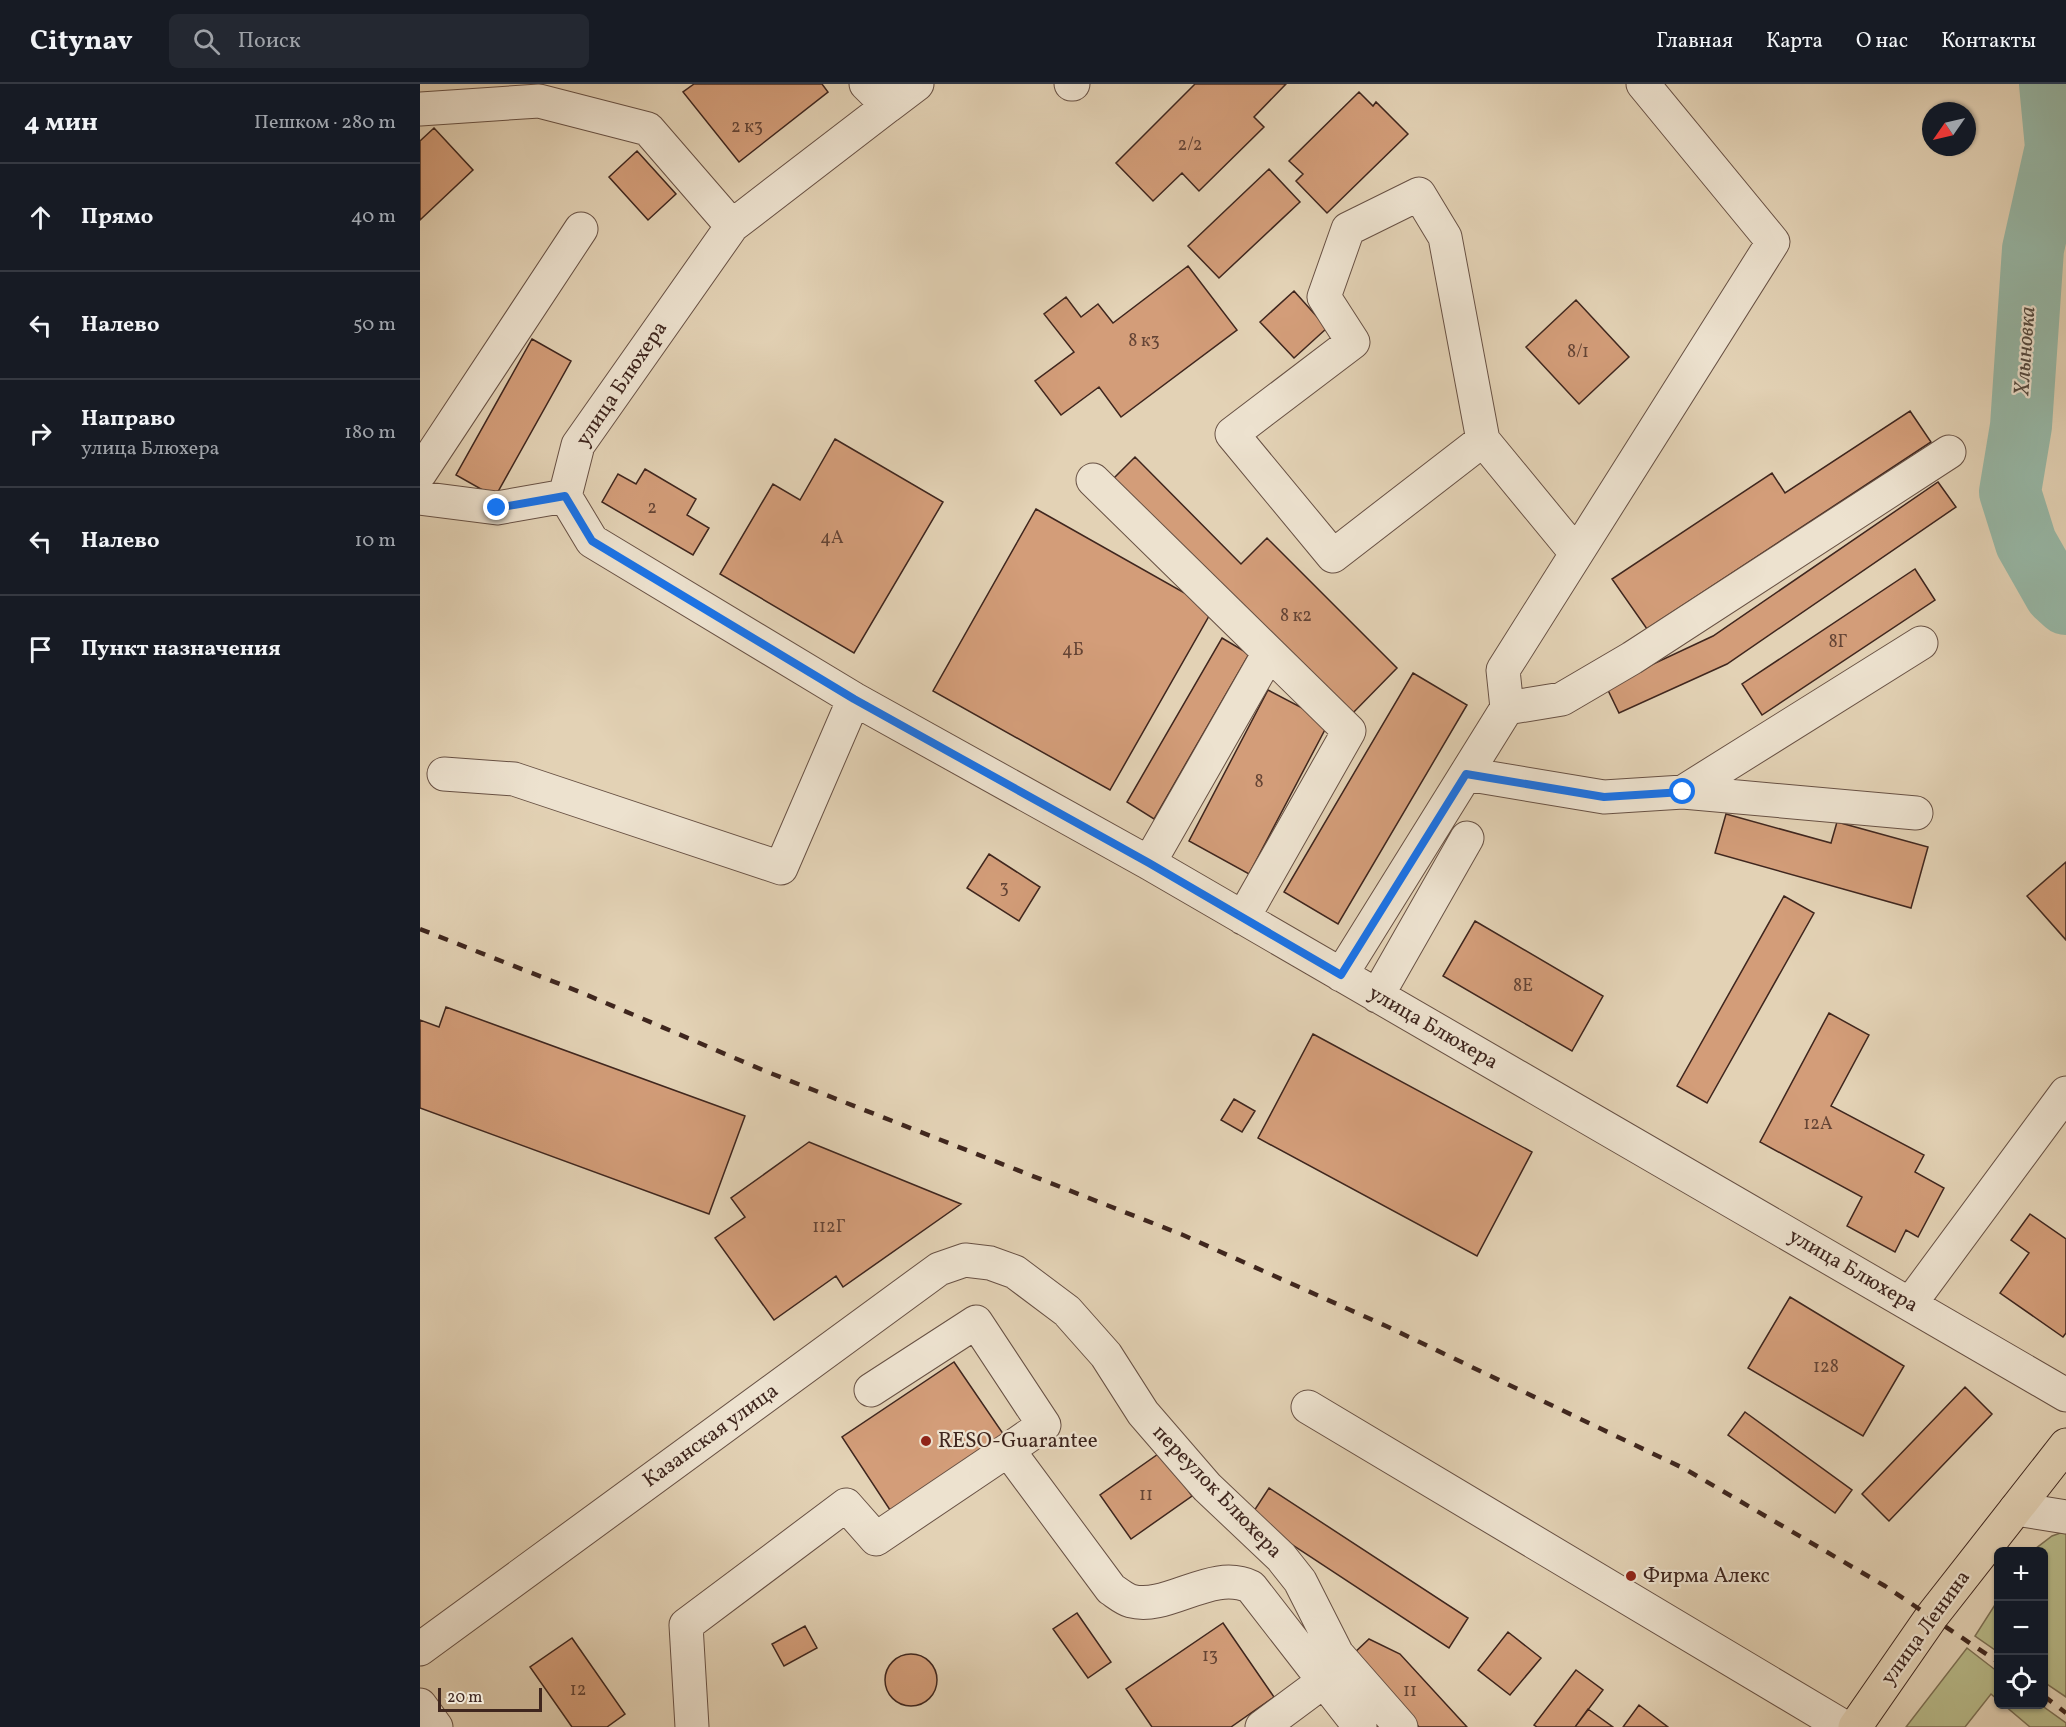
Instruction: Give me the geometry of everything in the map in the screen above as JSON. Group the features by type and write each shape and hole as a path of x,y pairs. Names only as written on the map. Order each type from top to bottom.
{"main road":[{"name":"улица Ленина","path":"1855,1727 1932,1616 2066,1444"}],"street":[{"name":"улица Блюхера","path":"917,84 877,95 732,226 578,445 565,496 592,541 854,699 1149,863 2066,1395"},
{"path":"1341,975 1507,708 1503,670 1773,242 1643,84"},
{"path":"420,109 539,101 648,129 732,226"},
{"path":"1482,440 1333,556 1233,434 1353,342 1324,297 1348,230 1419,194 1445,237 1482,440 1576,553"},
{"path":"420,473 581,229"},
{"path":"1507,708 1562,699 1632,658 1949,452"},
{"path":"1093,480 1349,731 1243,918"},
{"path":"420,498 497,508 565,496"},
{"path":"1683,792 1921,643"},
{"path":"1149,863 1269,653"},
{"path":"444,774 514,779 781,868 854,699"},
{"path":"1466,774 1604,797 1683,792 1917,813"},
{"path":"1377,996 1467,838"},
{"path":"1910,1304 2066,1093"},
{"name":"Казанская улица","path":"420,1649 939,1269 965,1260 990,1263 1015,1272"},
{"name":"переулок Блюхера","path":"1015,1272 1067,1311 1106,1355 1143,1413 1156,1428 1208,1487 1281,1557 1300,1581 1337,1654 1401,1727"},
{"path":"692,1727 686,1625 846,1505 876,1539 1044,1425 976,1322 871,1390"},
{"path":"1308,1407 1844,1727"},
{"path":"1008,1450 1111,1589 1129,1601 1143,1603 1223,1582 1238,1581 1251,1587 1360,1727"},
{"path":"2016,1509 2066,1517"},
{"path":"1262,1727 1324,1681"},
{"path":"420,1705 436,1727"}],"green space":[{"path":"2066,1531 2066,1697 2048,1685 2048,1547 2038,1547 2052,1536"},
{"path":"1994,1606 1994,1649 1975,1636"},
{"path":"1967,1648 1994,1669 1994,1697 1991,1694 1965,1727 1906,1727"},
{"path":"2009,1709 2047,1709 2066,1723 2066,1727 2030,1727"}],"building":[{"path":"694,84 822,84 828,92 739,162 683,92"},
{"path":"1195,84 1286,84 1254,117 1264,127 1199,191 1182,173 1153,201 1116,163"},
{"path":"1359,92 1373,106 1376,102 1408,134 1327,213 1296,181 1303,174 1289,161"},
{"path":"434,128 473,170 420,220 420,141"},
{"path":"637,151 676,194 648,220 609,177"},
{"path":"1269,169 1300,202 1219,278 1188,246"},
{"path":"1188,266 1237,330 1121,417 1099,387 1061,415 1035,381 1074,352 1044,314 1066,297 1081,317 1098,304 1113,323"},
{"path":"1294,291 1327,328 1294,358 1260,322"},
{"path":"1576,300 1629,357 1579,404 1526,347"},
{"path":"532,339 571,361 495,497 456,475"},
{"path":"1910,411 1931,442 1647,629 1612,579 1772,473 1785,493"},
{"path":"835,439 943,502 854,653 720,574 773,484 800,500"},
{"path":"1135,457 1241,564 1267,538 1397,668 1349,717 1111,481"},
{"path":"645,469 696,499 687,515 709,528 693,555 602,502 618,474 636,484"},
{"path":"1938,482 1956,507 1727,664 1619,713 1606,686 1713,636"},
{"path":"1036,509 1213,609 1110,790 933,691"},
{"path":"1915,569 1935,600 1762,715 1742,684"},
{"path":"1222,638 1249,654 1154,819 1127,802"},
{"path":"1413,673 1467,705 1338,924 1284,892"},
{"path":"1268,690 1329,722 1249,874 1189,841"},
{"path":"1726,814 1831,843 1837,822 1928,847 1911,908 1715,853"},
{"path":"989,854 1040,887 1019,921 967,888"},
{"path":"2066,862 2066,940 2027,896"},
{"path":"1784,896 1814,913 1707,1103 1677,1086"},
{"path":"1475,921 1603,996 1572,1051 1443,976"},
{"path":"446,1007 745,1116 709,1214 420,1108 420,1020 439,1027"},
{"path":"1829,1013 1869,1035 1831,1106 1924,1155 1915,1172 1944,1188 1918,1237 1906,1230 1895,1252 1847,1226 1862,1197 1760,1142"},
{"path":"1313,1034 1532,1152 1477,1256 1258,1138"},
{"path":"1234,1099 1255,1111 1242,1132 1221,1120"},
{"path":"809,1142 961,1204 843,1287 836,1276 774,1320 715,1238 745,1217 731,1198"},
{"path":"2030,1214 2066,1239 2066,1333 2063,1337 2000,1293 2029,1253 2011,1240"},
{"path":"1790,1297 1904,1366 1863,1436 1748,1368"},
{"path":"954,1362 1006,1438 892,1513 842,1437"},
{"path":"1965,1387 1992,1414 1889,1521 1862,1494"},
{"path":"1745,1412 1852,1490 1835,1513 1728,1435"},
{"path":"1161,1452 1192,1496 1131,1539 1100,1495"},
{"path":"1269,1488 1468,1618 1449,1648 1250,1517"},
{"path":"1077,1613 1111,1662 1088,1678 1053,1629"},
{"path":"1223,1623 1274,1697 1231,1727 1152,1727 1126,1689"},
{"path":"805,1626 817,1648 784,1666 772,1644"},
{"path":"1508,1632 1541,1658 1510,1695 1478,1670"},
{"path":"572,1638 625,1714 607,1727 572,1727 530,1667"},
{"path":"1369,1639 1400,1654 1467,1727 1419,1727 1352,1655"},
{"path":"906,1654 916,1654 926,1658 933,1665 937,1680 933,1695 926,1702 916,1706 906,1706 896,1702 889,1695 885,1685 885,1675 889,1665 896,1658"},
{"path":"1576,1670 1603,1690 1575,1727 1537,1727 1534,1725"},
{"path":"1639,1705 1668,1727 1623,1727"},
{"path":"1588,1709 1613,1727 1575,1727"}],"waterway":[{"name":"Хлыновка","path":"2050,84 2056,147 2033,249 2021,426 2010,492 2026,543 2055,594 2066,604"}],"railway":[{"path":"420,929 580,992 765,1071 1183,1235 1386,1326 1685,1469 1885,1586 1994,1659"},
{"path":"2048,1699 2066,1713"}],"place":[{"name":"RESO-Guarantee","path":"926,1441"},
{"name":"Фирма Алекс","path":"1631,1576"}],"route":[{"path":"497,508 565,496 592,541 854,699 1149,863 1341,975 1466,774 1604,797 1683,792"}]}
